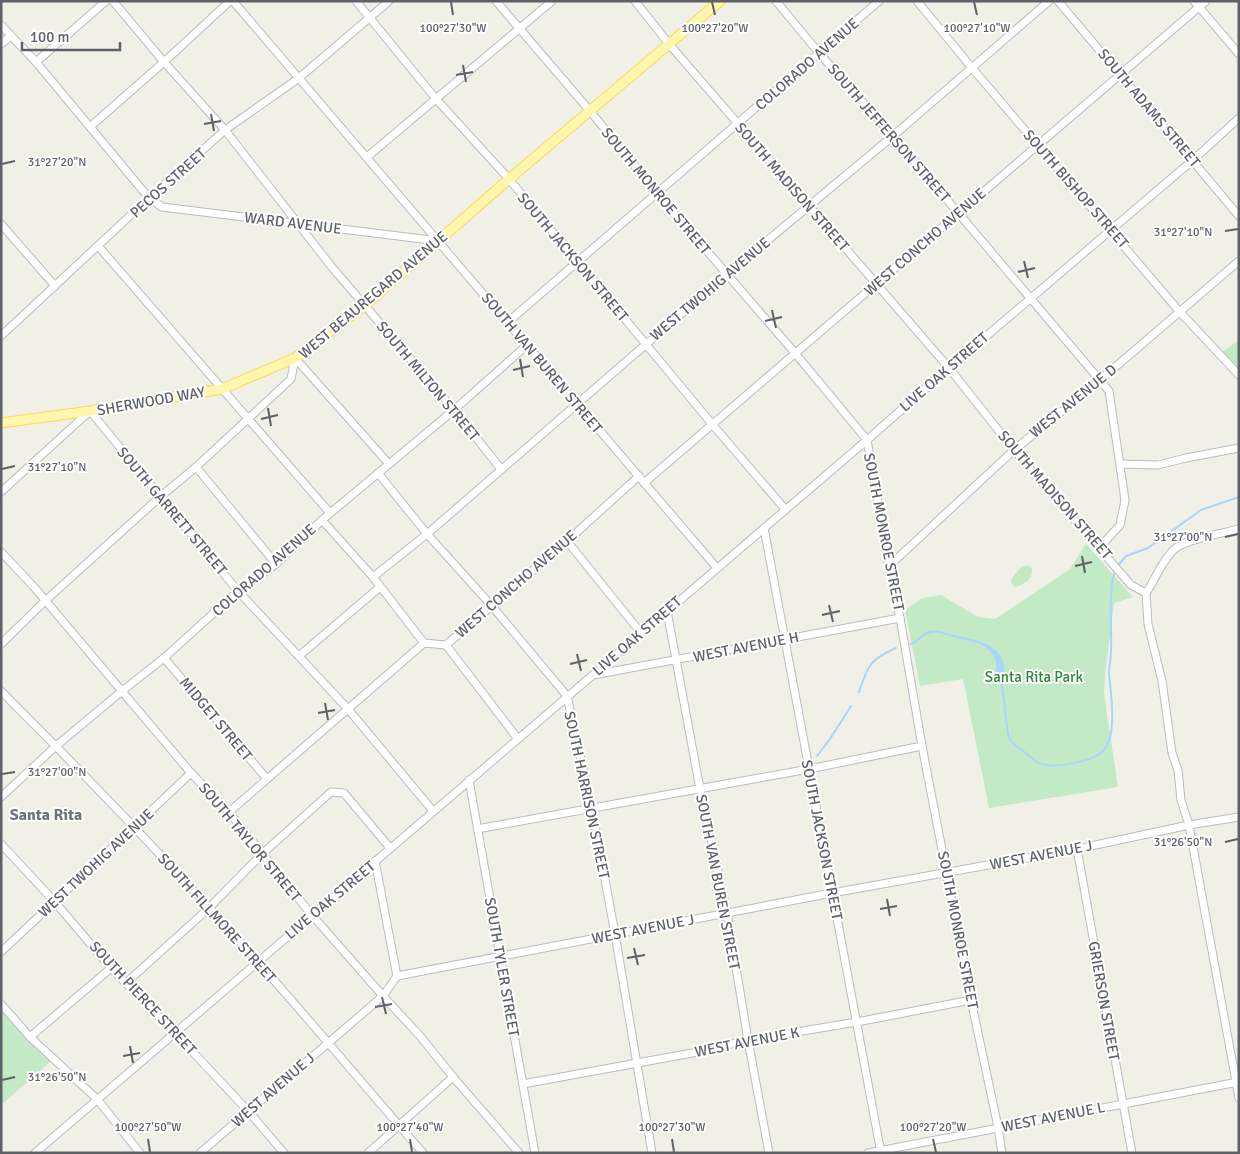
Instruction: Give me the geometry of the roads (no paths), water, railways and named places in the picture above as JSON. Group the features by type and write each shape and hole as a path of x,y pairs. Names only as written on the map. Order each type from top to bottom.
{"main road":[{"name":"WEST BEAUREGARD AVENUE","path":"295,358 364,306 590,110 720,1"},
{"name":"SHERWOOD WAY","path":"2,422 90,411 222,389 295,358"}],"street":[{"path":"36,62 106,1"},
{"name":"SOUTH MILTON STREET","path":"114,1 164,62 225,130 364,306 454,410 501,469"},
{"path":"91,126 232,1"},
{"name":"SOUTH VAN BUREN STREET","path":"232,1 439,241 716,568"},
{"name":"SOUTH JACKSON STREET","path":"356,1 436,99 509,180 785,510"},
{"name":"PECOS STREET","path":"1,336 225,130 299,78 389,1"},
{"name":"SOUTH MONROE STREET","path":"496,1 867,440 922,746 1002,1153"},
{"path":"367,157 552,1"},
{"name":"SOUTH MADISON STREET","path":"635,1 669,44 949,368 1014,450 1132,584 1146,593"},
{"name":"SOUTH JEFFERSON STREET","path":"776,1 819,53 894,136 1109,391 1125,500 1120,525 1100,547"},
{"name":"COLORADO AVENUE","path":"508,322 879,1"},
{"name":"SOUTH BISHOP STREET","path":"917,1 1180,311 1239,374"},
{"name":"WEST TWOHIG AVENUE","path":"373,577 427,534 576,403 726,275 894,136 1049,1"},
{"name":"SOUTH ADAMS STREET","path":"1058,1 1239,216"},
{"name":"WEST CONCHO AVENUE","path":"644,483 1120,75 1197,4 1206,1"},
{"path":"1197,4 1239,54"},
{"path":"1,25 36,62 91,126 149,198"},
{"path":"1,44 10,36"},
{"name":"LIVE OAK STREET","path":"35,1153 1193,160 1239,118"},
{"name":"WARD AVENUE","path":"149,198 162,207 439,241"},
{"path":"1,224 55,286"},
{"path":"99,247 330,513"},
{"name":"WEST AVENUE D","path":"889,566 1014,450 1099,381 1239,261"},
{"name":"COLORADO AVENUE","path":"1,797 56,746 164,658 238,591 276,564 330,513 454,410 527,345"},
{"path":"295,358 389,464"},
{"name":"WEST BEAUREGARD AVENUE","path":"1,644 291,379 295,358"},
{"path":"1,492 90,411"},
{"name":"SOUTH GARRETT STREET","path":"90,411 238,591 348,709 433,811"},
{"path":"1120,464 1158,465 1239,448"},
{"path":"196,467 276,564"},
{"name":"SOUTH HARRISON STREET","path":"378,473 427,534 492,606 567,696 592,809 652,1153"},
{"name":"WEST CONCHO AVENUE","path":"424,643 446,645 568,541 638,476"},
{"path":"229,812 424,643 373,577 322,520"},
{"name":"SOUTH JACKSON STREET","path":"764,528 881,1152"},
{"path":"1239,529 1176,548 1161,567 1146,593 1148,624 1162,681 1172,753 1178,770 1182,800 1189,825 1239,1098"},
{"path":"568,541 641,633"},
{"name":"SOUTH TAYLOR STREET","path":"1,552 34,587 191,773 229,812 312,914 420,1036 519,1153"},
{"path":"299,656 380,587"},
{"name":"SOUTH VAN BUREN STREET","path":"667,611 700,789 727,913 769,1153"},
{"name":"WEST AVENUE H","path":"592,676 900,618"},
{"path":"446,645 518,739"},
{"name":"MIDGET STREET","path":"164,658 267,779"},
{"name":"SOUTH FILLMORE STREET","path":"1,691 134,827 209,908 423,1153"},
{"path":"478,829 809,769 922,746"},
{"name":"WEST TWOHIG AVENUE","path":"1,952 191,773"},
{"name":"SOUTH TYLER STREET","path":"469,780 499,957 536,1153"},
{"path":"127,982 209,908 262,854 331,792 344,793 390,848"},
{"name":"WEST AVENUE J","path":"200,1153 383,996 396,976 1239,817"},
{"name":"SOUTH PIERCE STREET","path":"1,844 54,901 111,968 127,982 249,1112 284,1153"},
{"name":"GRIERSON STREET","path":"1077,849 1132,1153"},
{"path":"375,861 396,976"},
{"path":"30,1037 111,968"},
{"name":"WEST AVENUE K","path":"523,1084 637,1064 748,1040 857,1022 971,1000"},
{"path":"1,1004 30,1037 97,1099 140,1153"},
{"path":"368,1153 453,1077"},
{"name":"WEST AVENUE L","path":"868,1153 1237,1082"}],"water":[{"path":"951,634 980,642 996,651 1001,657 1004,666 1004,678 995,679 996,663 990,651 978,644 950,636"}],"waterway":[{"path":"1117,567 1126,556 1148,548 1201,510 1239,497"},
{"path":"1001,677 1009,737 1013,744 1035,761 1052,765 1083,761 1100,754 1109,742 1112,723 1109,674 1111,599 1115,571"},
{"path":"911,644 924,634 931,632 950,635"},
{"path":"859,692 867,670 875,660 896,648"},
{"path":"817,756 851,706"}],"district":[{"name":"Santa Rita","path":"46,815"}],"park label":[{"name":"Santa Rita Park","path":"1034,677"}]}
